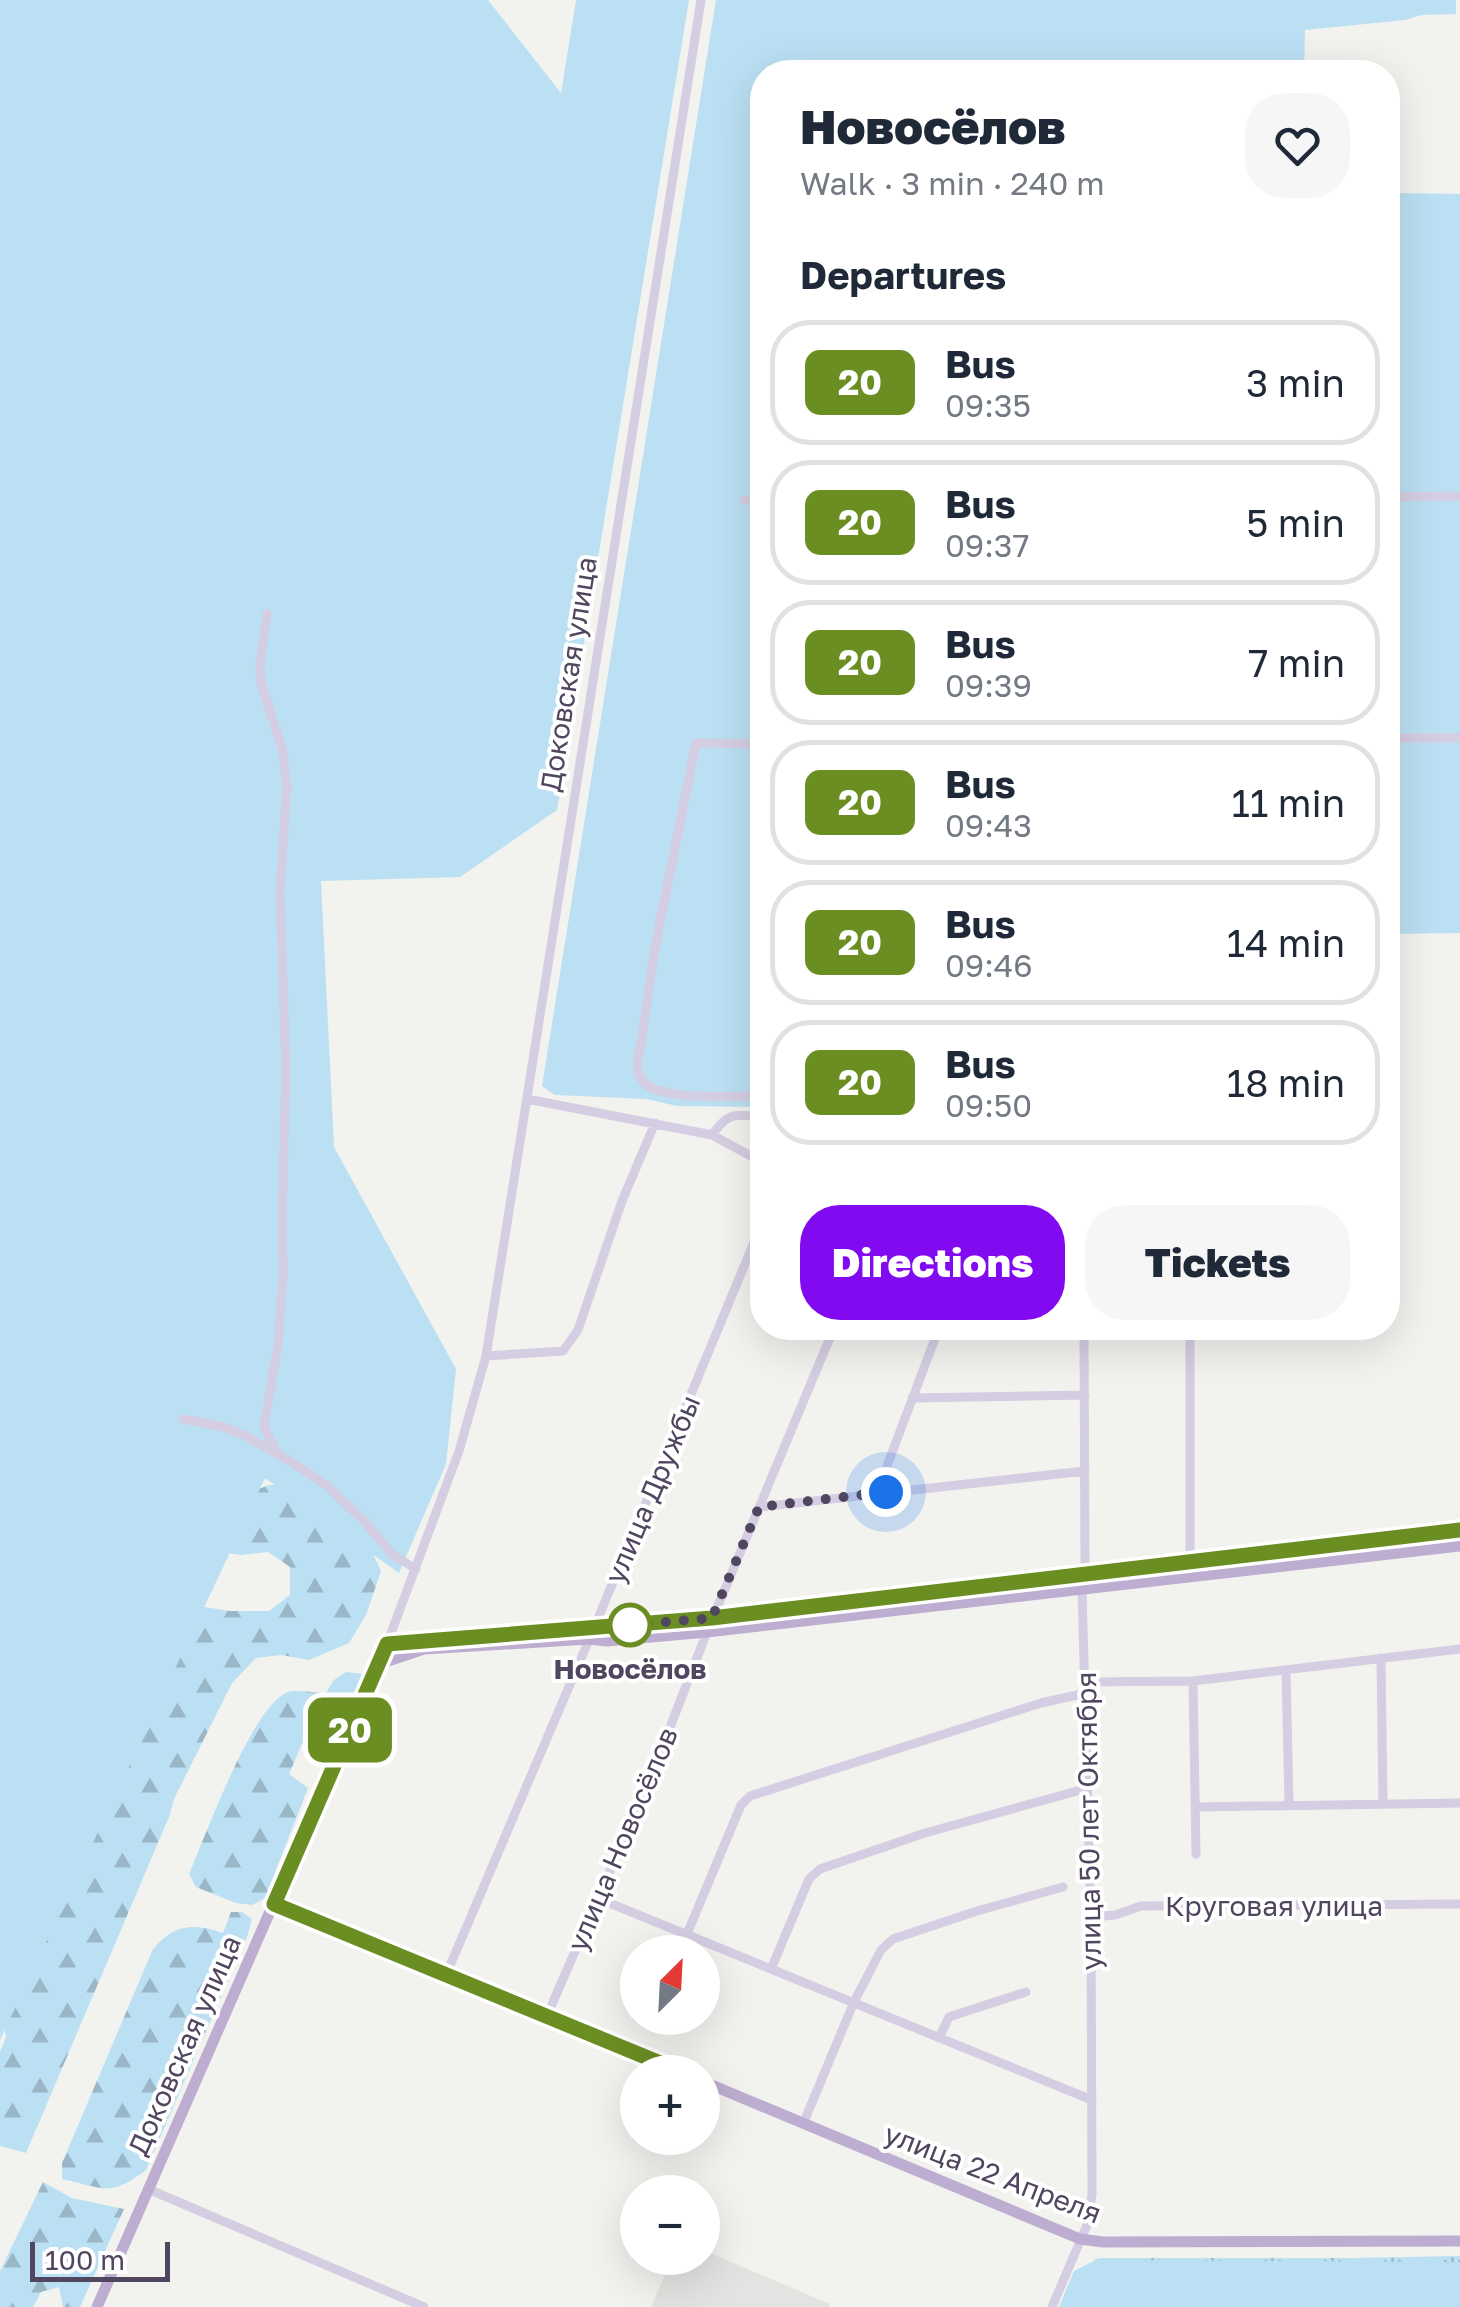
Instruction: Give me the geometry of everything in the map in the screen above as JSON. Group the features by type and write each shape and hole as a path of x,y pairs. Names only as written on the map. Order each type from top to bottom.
{"main road":[{"path":"379,1664 424,1649 592,1634 1460,1530"},
{"path":"387,1644 592,1634 608,1641 707,1632 1460,1546"},
{"name":"Доковская улица","path":"97,2307 387,1644"},
{"path":"274,1904 641,2055"},
{"name":"улица 22 Апреля","path":"720,2089 1080,2239 1460,2241"}],"street":[{"name":"Доковская улица","path":"387,1644 459,1451 486,1356 700,0"},
{"path":"1400,497 1460,496"},
{"path":"744,500 750,500"},
{"path":"267,614 260,683 282,748 287,785 280,892 286,1072 284,1273 278,1345 264,1426 276,1452"},
{"path":"1400,738 1460,738"},
{"path":"750,744 696,744 656,942 637,1068 640,1080 663,1092 750,1096"},
{"path":"527,1099 712,1135 750,1156"},
{"path":"712,1135 729,1116 750,1116"},
{"path":"486,1356 563,1351 578,1330 622,1201 654,1123"},
{"name":"улица Дружбы","path":"446,1975 750,1252"},
{"name":"улица Новосёлов","path":"547,2016 653,1771 712,1618 829,1340"},
{"path":"886,1492 887,1466 934,1340"},
{"name":"улица 50 лет Октября","path":"1052,2307 1086,2225 1092,2195 1082,1590 1084,1340"},
{"path":"1190,1340 1190,1577"},
{"path":"912,1398 1085,1395"},
{"path":"183,1419 224,1427 276,1452 324,1484 393,1555 416,1569"},
{"path":"759,1507 1085,1471"},
{"path":"1086,1682 1192,1681 1460,1650"},
{"path":"1381,1658 1384,1803"},
{"path":"1286,1670 1290,1804"},
{"path":"1192,1681 1196,1854"},
{"path":"687,1934 741,1804 750,1796 1042,1702 1086,1693"},
{"path":"771,1969 810,1879 820,1869 925,1834 1088,1788"},
{"path":"1196,1807 1460,1802"},
{"path":"803,2124 880,1950 894,1940 977,1911 1063,1887"},
{"path":"598,1898 1092,2100"},
{"name":"Круговая улица","path":"1090,1917 1115,1915 1141,1906 1460,1904"},
{"path":"939,2038 949,2017 1026,1992"},
{"path":"148,2189 424,2307"}],"shaded area":[{"path":"720,2257 830,2304 829,2307 651,2307 665,2275 720,2275"}],"green space":[{"path":"0,0 488,0 561,93 576,0 689,0 557,810 460,877 321,881 334,1147 456,1369 446,1464 399,1573 265,1478 0,2040"},
{"path":"716,0 1456,0 1456,14 1305,30 1304,60 750,60 750,1107 677,1106 646,1099 555,1095 542,1086"},
{"path":"1400,193 1460,194 1460,933 1400,934"},
{"path":"269,1485 291,1485 367,1541 381,1571 366,1615 349,1643 309,1660 281,1655 256,1658 232,1683 174,1799 26,2153 0,2146 0,2052 6,2037 3,2018 185,1604 230,1611 269,1611 290,1595 290,1567 268,1552 241,1555 212,1550 238,1497"},
{"path":"346,1672 364,1674 335,1736 305,1737 289,1774 308,1788 265,1898 252,1905 236,1903 196,1887 189,1874 231,1774 260,1721 274,1702 288,1692 326,1693 334,1680"},
{"path":"231,1912 242,1912 252,1919 247,1937 146,2170 114,2188 62,2179 62,2163 153,1949 185,1928 223,1933"},
{"path":"43,2182 72,2198 124,2209 80,2307 63,2307 59,2287 41,2292 33,2307 0,2307 0,2271"},
{"path":"1460,2256 1460,2267 1090,2273 1095,2259 1101,2258"},
{"path":"1096,2260 1460,2262 1460,2307 1059,2307 1074,2271"}],"bus line":[{"name":"20","path":"641,2055 274,1904 387,1644 712,1618 1460,1530"}],"place":[{"name":"Новосёлов","path":"630,1625"}],"route":[{"path":"630,1625 712,1618 759,1507 886,1492"}]}
